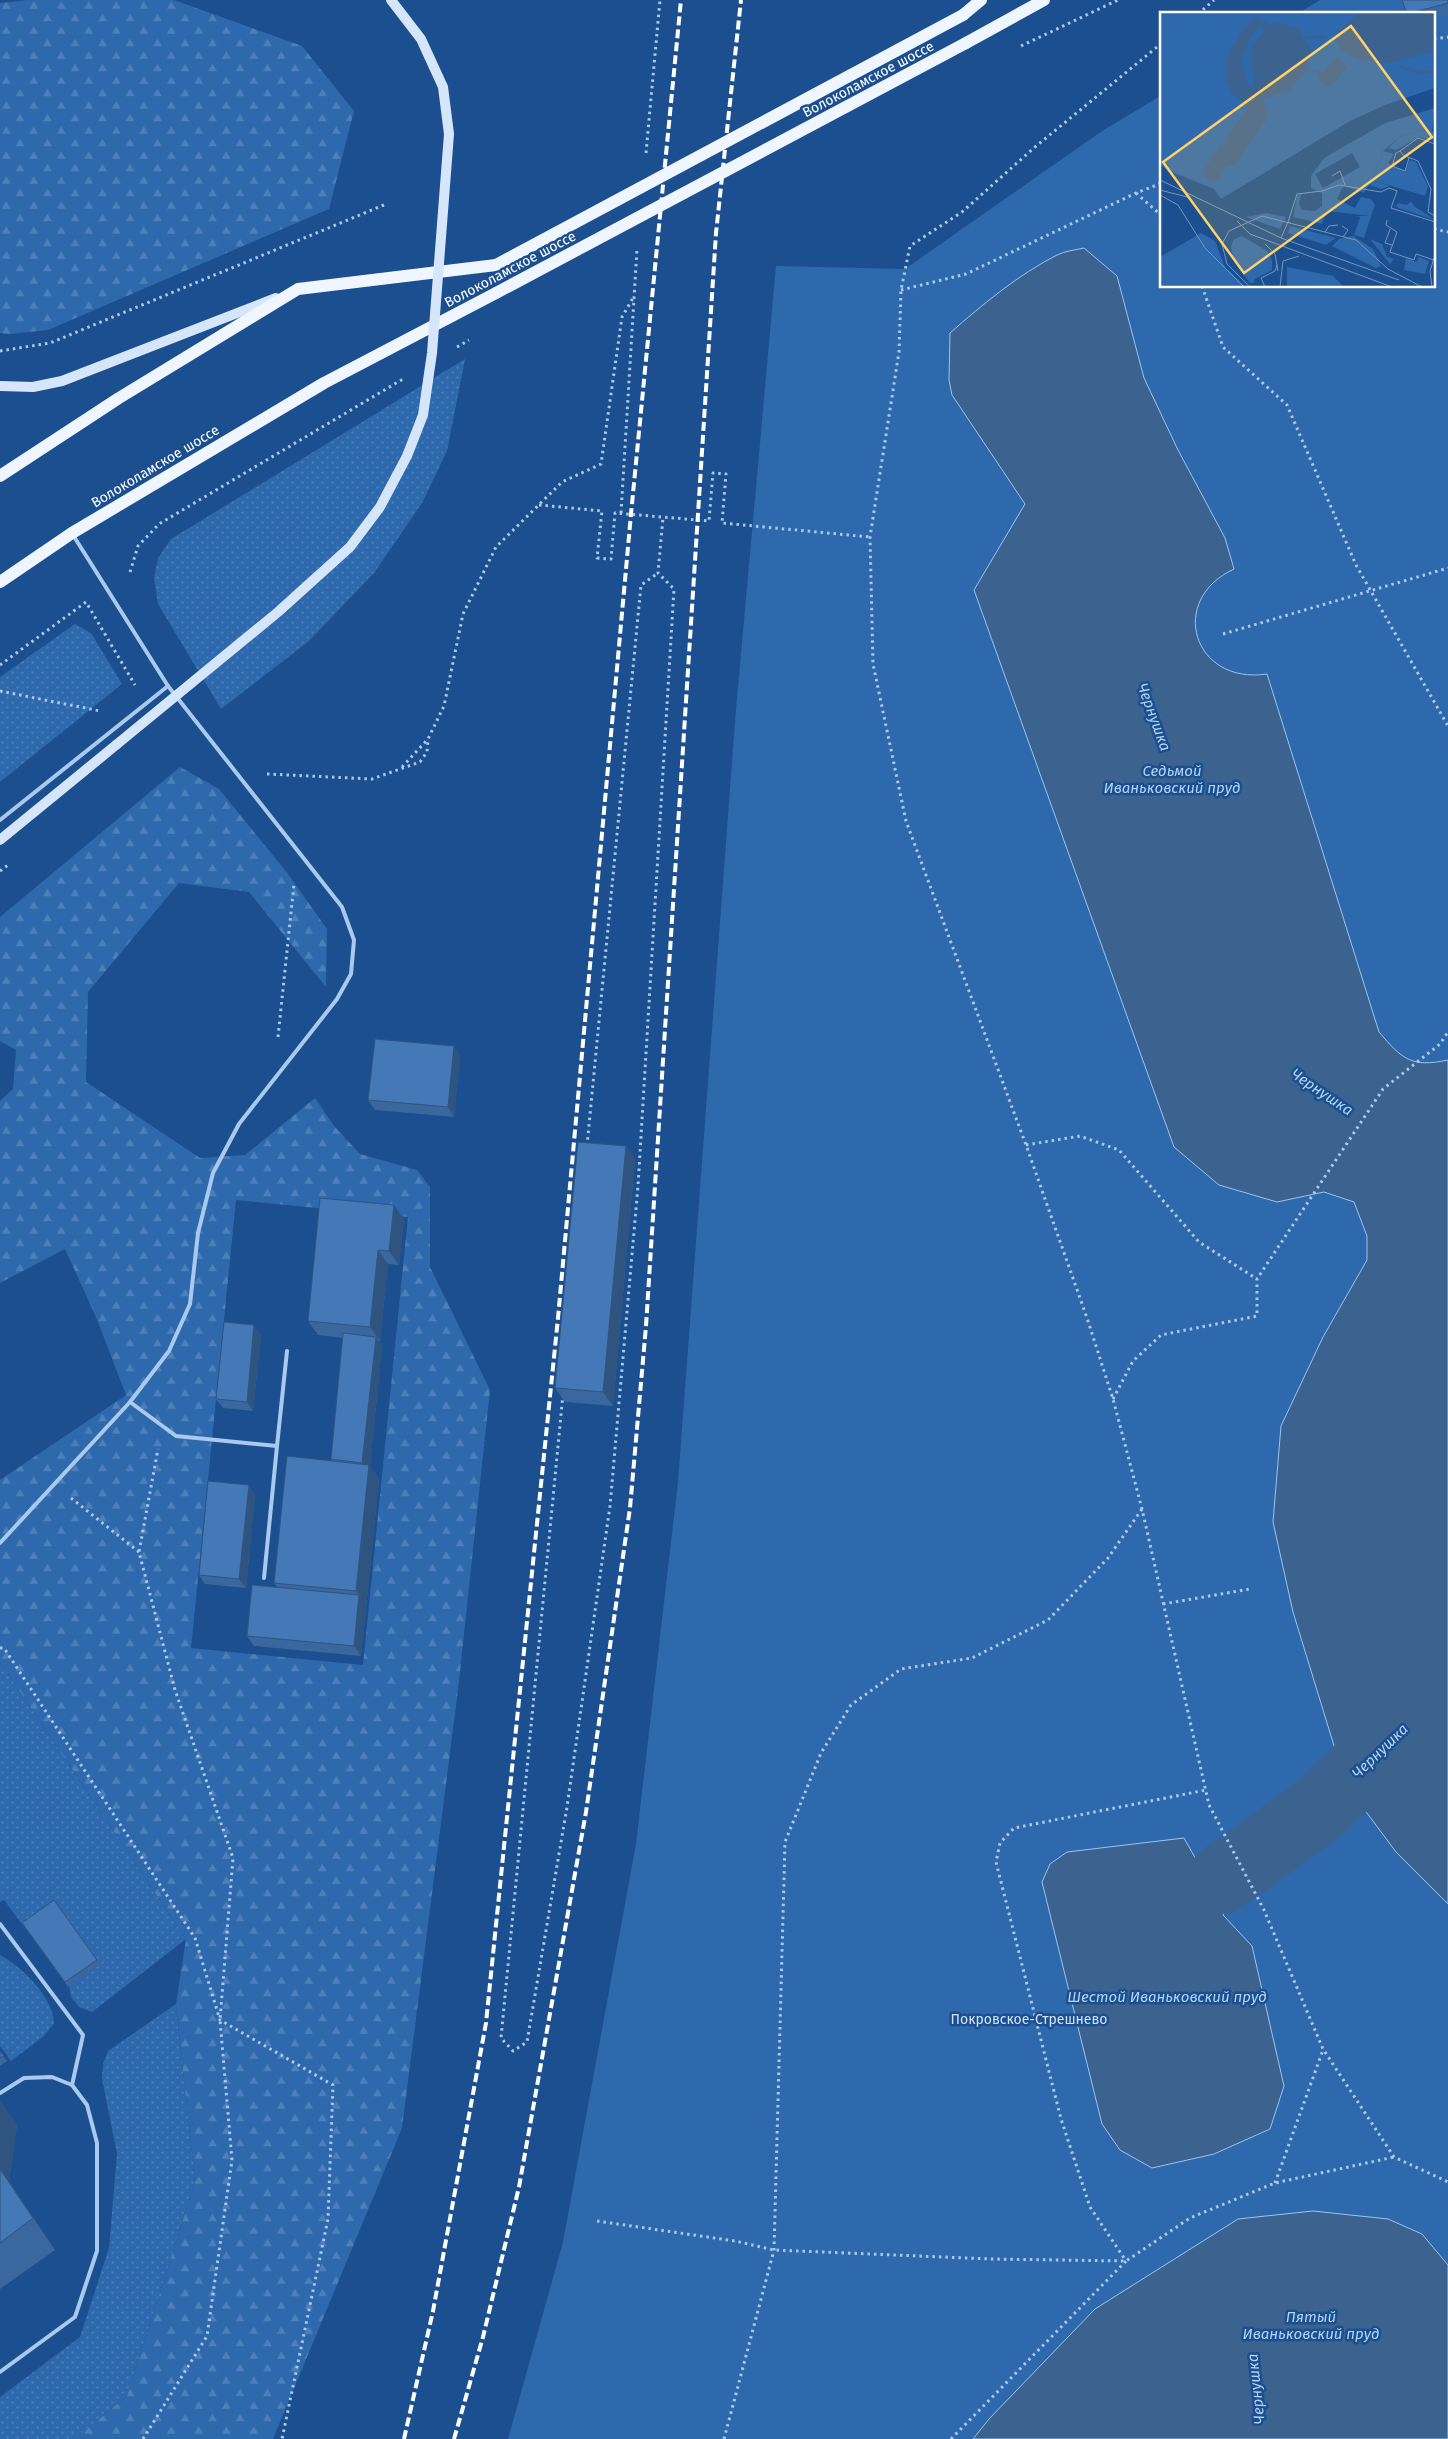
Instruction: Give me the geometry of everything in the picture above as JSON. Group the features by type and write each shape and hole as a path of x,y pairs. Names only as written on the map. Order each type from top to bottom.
{"main road":[{"path":"0,840 278,612 350,547 380,507 406,456 423,415 432,353 449,134 443,86 421,39 391,0"},
{"name":"Волоколамское шоссе","path":"0,476 119,398 298,289 496,265 964,15 981,0"},
{"name":"Волоколамское шоссе","path":"0,582 72,533 324,383 1044,0"},
{"path":"0,386 33,387 62,381 298,289"}],"lane":[{"path":"0,1542 55,1485 130,1402 168,1351 190,1304 198,1233 213,1173 239,1124 337,999 351,974 354,940 342,907 168,686 72,533"},
{"path":"0,820 168,686"},
{"path":"264,1578 287,1351"},
{"path":"130,1402 176,1436 277,1446"},
{"path":"0,1924 83,2035 72,2085"},
{"path":"0,2093 24,2078 52,2077 72,2085 87,2105 97,2143 97,2250 75,2317 0,2372"}],"path":[{"path":"645,159 660,0"},
{"path":"1012,50 1118,0"},
{"path":"1200,12 1214,0"},
{"path":"1160,46 1035,147 962,212 910,246 901,290 899,352 870,537 874,664 906,821 1026,1146 1087,1318 1113,1399 1142,1509 1209,1805 1264,1910 1323,2049 1394,2158 1448,2182"},
{"path":"901,290 966,274 1136,193 1160,184"},
{"path":"1136,193 1160,214"},
{"path":"0,351 50,343 384,205"},
{"path":"621,513 634,334 633,298 637,248"},
{"path":"1203,288 1223,347 1287,405 1356,565 1448,726"},
{"path":"236,772 372,779 402,766 420,762 425,757 428,739 444,706 464,614 496,547 562,482 600,464 622,317 633,298"},
{"path":"454,349 470,339"},
{"path":"130,572 138,546 158,524 411,374"},
{"path":"539,505 602,512 597,558 611,559 615,513 709,521 713,473 726,474 722,523 870,537"},
{"path":"586,1152 641,585 658,573 663,517"},
{"path":"1223,634 1448,568"},
{"path":"563,1391 501,2038 514,2051 527,2042 568,1807 610,1506 638,1186 674,589 658,573"},
{"path":"0,665 86,602 136,687"},
{"path":"0,690 103,712"},
{"path":"402,766 428,739"},
{"path":"0,872 15,859"},
{"path":"277,1045 295,874"},
{"path":"1113,1399 1133,1361 1160,1334 1257,1316 1257,1279 1383,1089 1440,1044 1448,1032"},
{"path":"1026,1146 1080,1136 1119,1150 1199,1242 1257,1279"},
{"path":"144,2439 207,2336 232,2160 220,2020 233,1858 175,1690 139,1552 162,1426"},
{"path":"55,1485 139,1552"},
{"path":"724,2439 774,2250 785,1842 821,1753 851,1705 901,1669 972,1658 1048,1620 1108,1558 1142,1509"},
{"path":"1164,1604 1250,1590"},
{"path":"0,1648 4,1648 195,1938 220,2020 334,2085 328,2219 282,2439"},
{"path":"1126,2261 1090,2207 1064,2127 996,1862 1000,1843 1014,1828 1206,1790"},
{"path":"1275,2184 1323,2049"},
{"path":"951,2439 1126,2261 1190,2218 1275,2184 1394,2158"},
{"path":"597,2221 735,2242 774,2250 990,2259 1126,2261"}],"green space":[{"path":"29,0 174,0 302,46 354,111 329,209 48,330 9,334 0,333 0,3"},
{"name":"Покровское-Стрешнево","path":"1320,0 1448,0 1448,2439 508,2439 563,2242 636,1844 678,1482 736,709 776,266 905,269 1102,131 1160,96 1160,288 1436,288 1436,12 1300,12"},
{"path":"465,359 447,451 422,503 374,573 309,641 221,709 158,604 154,578 158,558 171,539"},
{"path":"75,624 91,633 122,684 0,782 0,677"},
{"path":"180,767 219,789 288,874 327,929 326,987 249,892 179,883 88,992 86,1082 200,1158 245,1155 315,1098 334,1126 360,1154 417,1170 430,1187 430,1267 490,1390 458,1690 402,2128 273,2439 75,2439 127,2396 195,2182 176,2004 186,1939 0,1662 0,1480 126,1395 96,1317 65,1249 0,1283 0,1101 13,1089 16,1050 0,1041 0,917","holes":["236,1200 408,1217 363,1665 191,1648"]},
{"path":"0,1662 186,1939 92,2012 79,2007 71,1997 57,1905 25,1928 4,1900 0,1902"},
{"path":"0,1955 18,1967 35,1984 48,2003 54,2023 44,2036 11,2061 0,2046"},
{"path":"176,2004 195,2182 127,2396 75,2439 0,2439 0,2397 80,2337 109,2248 117,2154 102,2079 103,2064 108,2051"}],"water":[{"name":"Седьмой Иваньковский пруд","path":"1084,248 1117,276 1144,378 1178,450 1225,538 1234,569 1213,583 1200,600 1195,619 1198,637 1206,654 1221,667 1242,674 1267,674 1379,1032 1394,1049 1408,1059 1425,1063 1448,1060 1448,1904 1396,1852 1361,1805 1318,1810 1339,1762 1293,1612 1273,1522 1281,1426 1323,1337 1367,1260 1367,1236 1354,1202 1324,1192 1277,1202 1219,1185 1174,1147 974,590 1025,504 952,395 949,380 950,333 988,301 1028,272 1060,254"},
{"name":"Шестой Иваньковский пруд","path":"1300,1823 1285,1845 1229,1897 1223,1915 1252,1946 1284,2086 1270,2129 1214,2154 1152,2168 1120,2150 1102,2124 1042,1882 1050,1864 1067,1852 1184,1838 1198,1863 1219,1865 1275,1829"},
{"name":"Пятый Иваньковский пруд","path":"1313,2211 1388,2219 1422,2234 1448,2265 1448,2439 973,2439 989,2419 1095,2309 1238,2219"}],"building":[{"path":"1402,0 1448,0 1448,3 1414,12 1406,12"},
{"path":"375,1039 454,1046 448,1107 368,1100"},
{"path":"578,1142 626,1146 603,1392 555,1388"},
{"path":"320,1198 394,1205 389,1251 378,1250 370,1327 308,1321"},
{"path":"224,1322 254,1325 247,1402 216,1399"},
{"path":"343,1333 376,1337 362,1463 331,1459"},
{"path":"287,1456 369,1465 356,1591 274,1583"},
{"path":"208,1481 249,1485 239,1579 199,1575"},
{"path":"252,1585 359,1595 354,1646 247,1636"},
{"path":"54,1900 97,1960 65,1982 22,1923"},
{"path":"0,2169 33,2218 0,2243"}],"waterway":[{"name":"Чернушка","path":"1222,1879 1318,1810 1389,1742"}],"railway":[{"path":"404,2439 433,2311 486,2023 558,1318 631,514 681,0"},
{"path":"454,2439 483,2337 519,2187 586,1812 630,1508 646,1326 716,233 741,0"}]}
